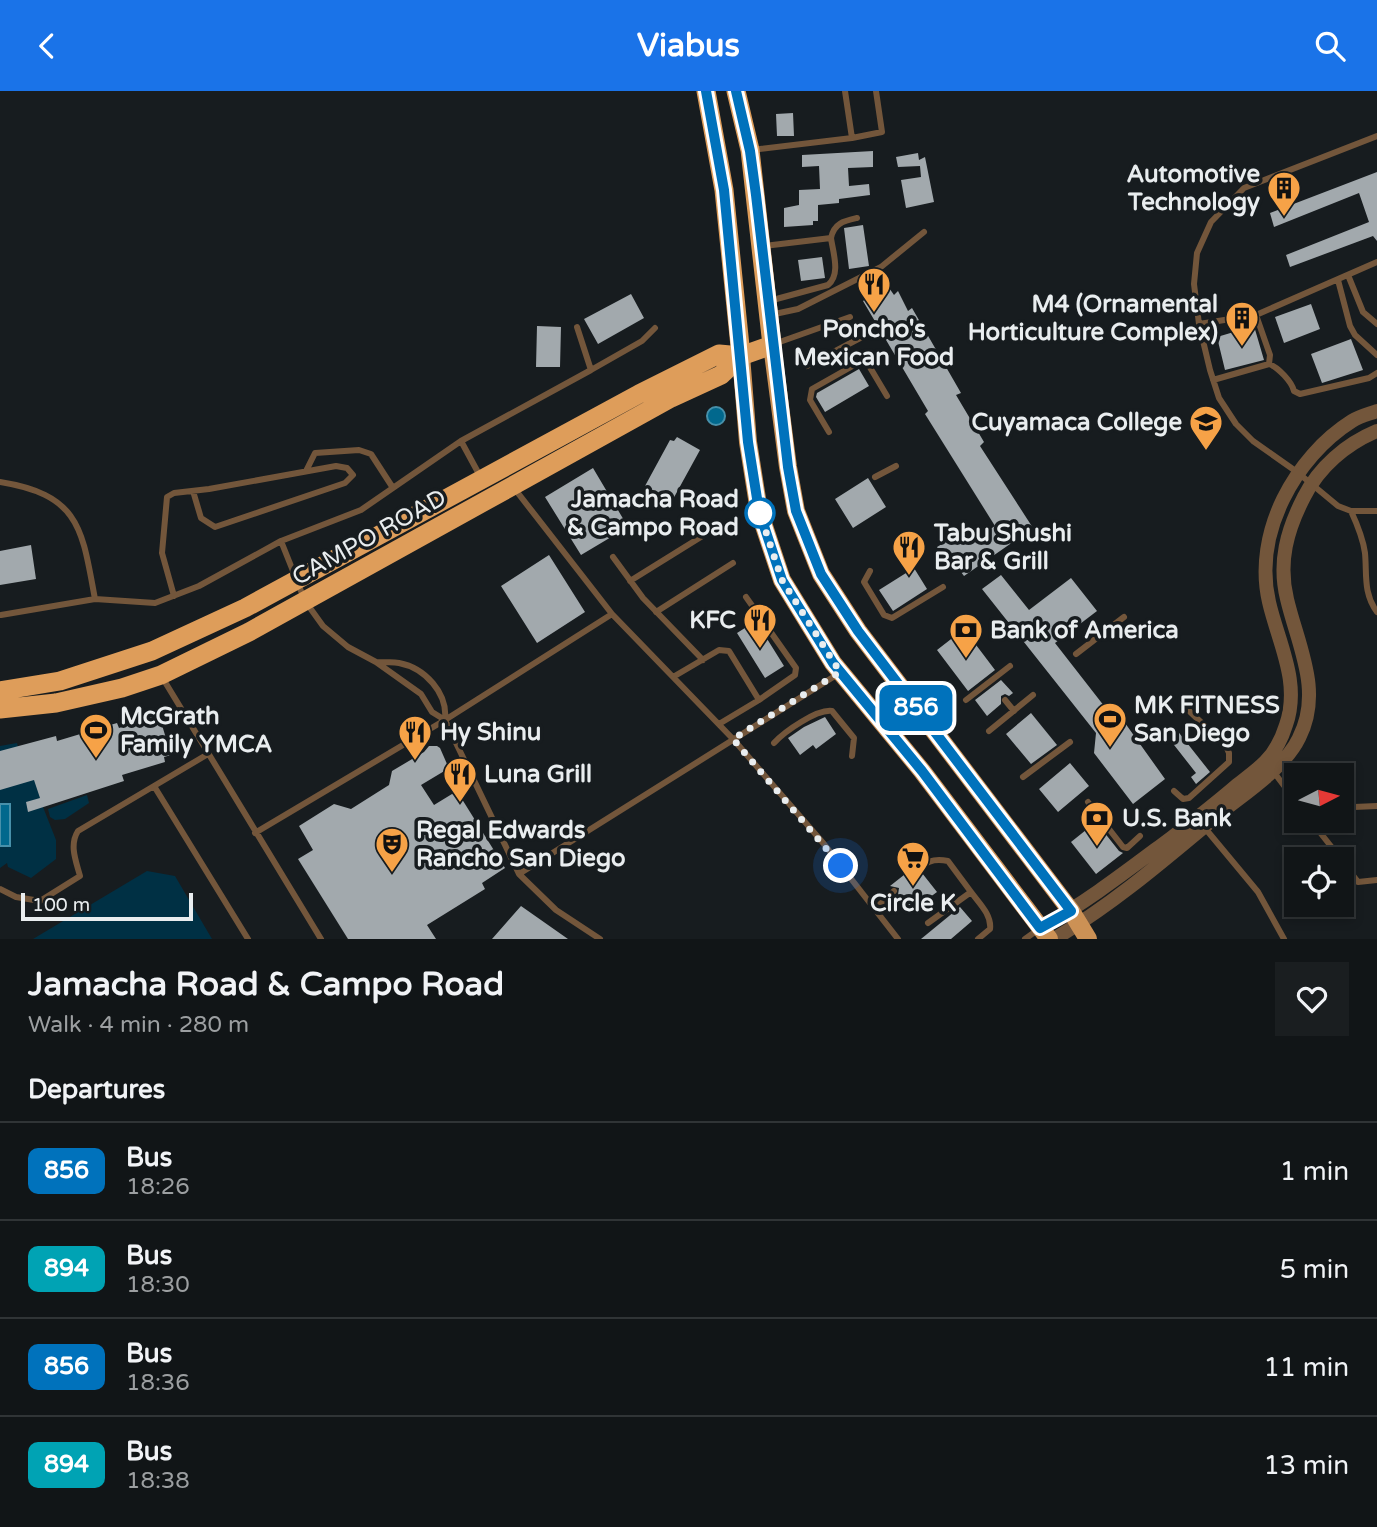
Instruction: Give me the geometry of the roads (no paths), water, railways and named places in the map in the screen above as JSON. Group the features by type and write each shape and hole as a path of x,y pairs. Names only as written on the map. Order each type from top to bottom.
{"highway":[{"path":"706,91 724,190 741,356"},
{"path":"736,91 750,151 772,345"},
{"name":"CAMPO ROAD","path":"0,709 56,703 122,688 161,675 305,601 671,398 721,375 741,356 772,345"},
{"name":"CAMPO ROAD","path":"0,691 60,681 152,651 245,608 639,394 719,354 741,356"}],"main road":[{"path":"772,345 796,511 821,574 858,631 1079,925"},
{"path":"741,356 748,442 759,511 782,580 840,672 922,771 1042,936"}],"street":[{"path":"1269,766 1287,723 1291,688 1288,662 1268,601 1266,575 1269,541 1285,492 1297,473 1323,444 1353,420 1377,411"},
{"path":"1042,936 1079,925 1298,739 1310,709 1308,670 1286,597 1284,567 1287,533 1311,484 1338,453 1377,431"}],"lane":[{"path":"845,91 852,138"},
{"path":"750,151 882,132 876,91"},
{"path":"1377,136 1244,188 1210,222 1197,253 1194,284 1199,324 1213,380 1219,398 1236,424 1253,441 1338,506 1351,510 1377,511"},
{"path":"768,308 833,281 836,272 831,238 839,223 857,218"},
{"path":"768,308 798,309 881,267 924,232"},
{"path":"761,247 831,238"},
{"path":"1199,324 1256,315 1377,262"},
{"path":"1348,275 1363,312 1377,324"},
{"path":"1338,280 1350,326 1355,335 1377,355"},
{"path":"1256,315 1270,355 1269,364"},
{"path":"772,345 850,317"},
{"path":"577,327 591,370"},
{"path":"1,615 96,599 155,603 199,586 281,541 362,510 461,441 642,341 655,328"},
{"path":"807,366 862,337"},
{"path":"828,432 810,400 812,389 865,359 887,395"},
{"path":"1213,380 1269,364 1300,394 1369,378 1377,373"},
{"path":"461,441 482,480"},
{"path":"306,471 315,453 359,450 371,454 393,488"},
{"path":"174,596 162,553 167,497 174,493 336,466 347,468 353,475 345,483 215,527 201,519 193,491"},
{"path":"875,477 896,466"},
{"path":"0,482 38,493 63,506 75,518 84,541 96,599"},
{"path":"512,486 612,614 733,739 824,844 898,939"},
{"path":"1351,510 1365,555 1367,591 1377,612"},
{"path":"630,581 717,527"},
{"path":"281,541 305,601 323,626 348,647 376,662 421,694 432,712 445,720 519,874 556,910 600,939"},
{"path":"613,557 656,612 703,660"},
{"path":"656,612 733,563"},
{"path":"870,571 864,582 884,615 892,618 943,587"},
{"path":"719,724 795,675 796,668 746,597"},
{"path":"255,832 445,720 612,614"},
{"path":"1076,654 1124,617"},
{"path":"673,677 719,649 729,651 759,700"},
{"path":"376,662 400,663 417,670 432,681 447,705 445,720"},
{"path":"965,700 993,684 1010,666"},
{"path":"519,874 840,672"},
{"path":"161,675 321,939"},
{"path":"989,731 1033,695"},
{"path":"1005,699 1014,711"},
{"path":"1174,791 1183,799 1189,798 1229,762 1226,746 1185,707"},
{"path":"774,743 780,736 823,710 832,711 853,738 852,756"},
{"path":"1023,778 1070,742"},
{"path":"0,889 32,902 40,901 80,876 73,848 74,837 78,831 208,754"},
{"path":"1269,766 1284,786"},
{"path":"154,786 248,939"},
{"path":"1088,801 1123,847 1127,848 1140,836"},
{"path":"1354,807 1377,806"},
{"path":"1201,822 1258,893 1284,939"},
{"path":"1320,833 1331,847"},
{"path":"915,873 936,858 948,861 990,918 990,929 978,939"},
{"path":"1354,877 1358,882 1377,880"},
{"path":"875,909 894,891"},
{"path":"928,923 971,892"}],"place":[{"name":"Automotive Technology","path":"1284,218"},
{"name":"Poncho's Mexican Food","path":"874,314"},
{"name":"M4 (Ornamental Horticulture Complex)","path":"1242,348"},
{"name":"Cuyamaca College","path":"1206,452"},
{"name":"Jamacha Road & Campo Road","path":"760,513"},
{"name":"Tabu Shushi Bar & Grill","path":"909,577"},
{"name":"KFC","path":"760,650"},
{"name":"Bank of America","path":"966,660"},
{"name":"MK FITNESS San Diego","path":"1110,749"},
{"name":"McGrath Family YMCA","path":"96,760"},
{"name":"Hy Shinu","path":"415,762"},
{"name":"Luna Grill","path":"460,804"},
{"name":"U.S. Bank","path":"1097,848"},
{"name":"Regal Edwards Rancho San Diego","path":"392,874"},
{"name":"Circle K","path":"913,888"}]}
